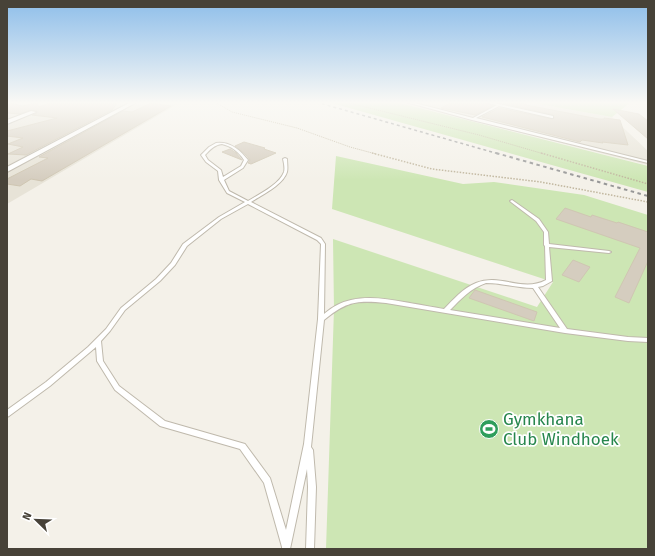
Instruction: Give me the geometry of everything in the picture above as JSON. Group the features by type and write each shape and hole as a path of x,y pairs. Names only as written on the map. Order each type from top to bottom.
{"street":[{"path":"7,170 86,128"}],"lane":[{"path":"509,128 648,162"},
{"path":"221,180 242,167 246,160 242,153 234,148 219,143 212,146 203,155 207,161 220,171 221,180 222,185 228,192 319,239 323,244 321,319 308,444 287,548"},
{"path":"7,414 48,384 90,349 123,309 158,280 173,264 185,245 220,218 247,203 281,180 286,171 285,159"},
{"path":"446,310 477,283 503,282 535,287 544,284 549,280 546,232 538,220 512,201"},
{"path":"546,245 608,252"},
{"path":"535,287 565,331"},
{"path":"321,319 334,309 346,303 353,300 364,299 446,310 565,331 648,340"},
{"path":"98,340 100,361 117,388 163,424 242,446 267,482 287,548"},
{"path":"308,444 312,487 310,549"}],"path":[{"path":"297,128 350,147 432,169 525,180 596,191 648,202"},
{"path":"450,128 648,184"}],"shaded area":[{"path":"7,128 137,128 7,204"},
{"path":"501,128 624,128 648,151 648,165"}],"green space":[{"path":"420,128 498,128 648,166 648,192"},
{"name":"Gymkhana Club Windhoek","path":"336,156 463,184 494,182 584,195 648,215 648,549 326,549 334,309 333,239 537,307 553,282 332,209"}],"building":[{"path":"19,128 78,128 26,155 8,154 23,147 8,144 23,138 7,136 7,131"},
{"path":"92,128 133,128 42,181 31,179 20,186 7,184 7,179 48,158 39,157"},
{"path":"525,128 623,128 628,145 582,140 580,142"},
{"path":"635,128 648,128 648,139"},
{"path":"244,142 276,153 251,164 248,163 250,160 235,146"},
{"path":"230,149 236,153 242,160 222,152"},
{"path":"565,208 591,217 592,215 648,232 648,261 629,303 615,297 640,248 556,219"},
{"path":"573,260 590,267 579,282 562,275"},
{"path":"475,290 537,312 534,321 469,298"}],"railway":[{"path":"407,128 499,154"},
{"path":"496,153 648,196"}],"place":[{"name":"Gymkhana Club Windhoek","path":"489,429"}]}
